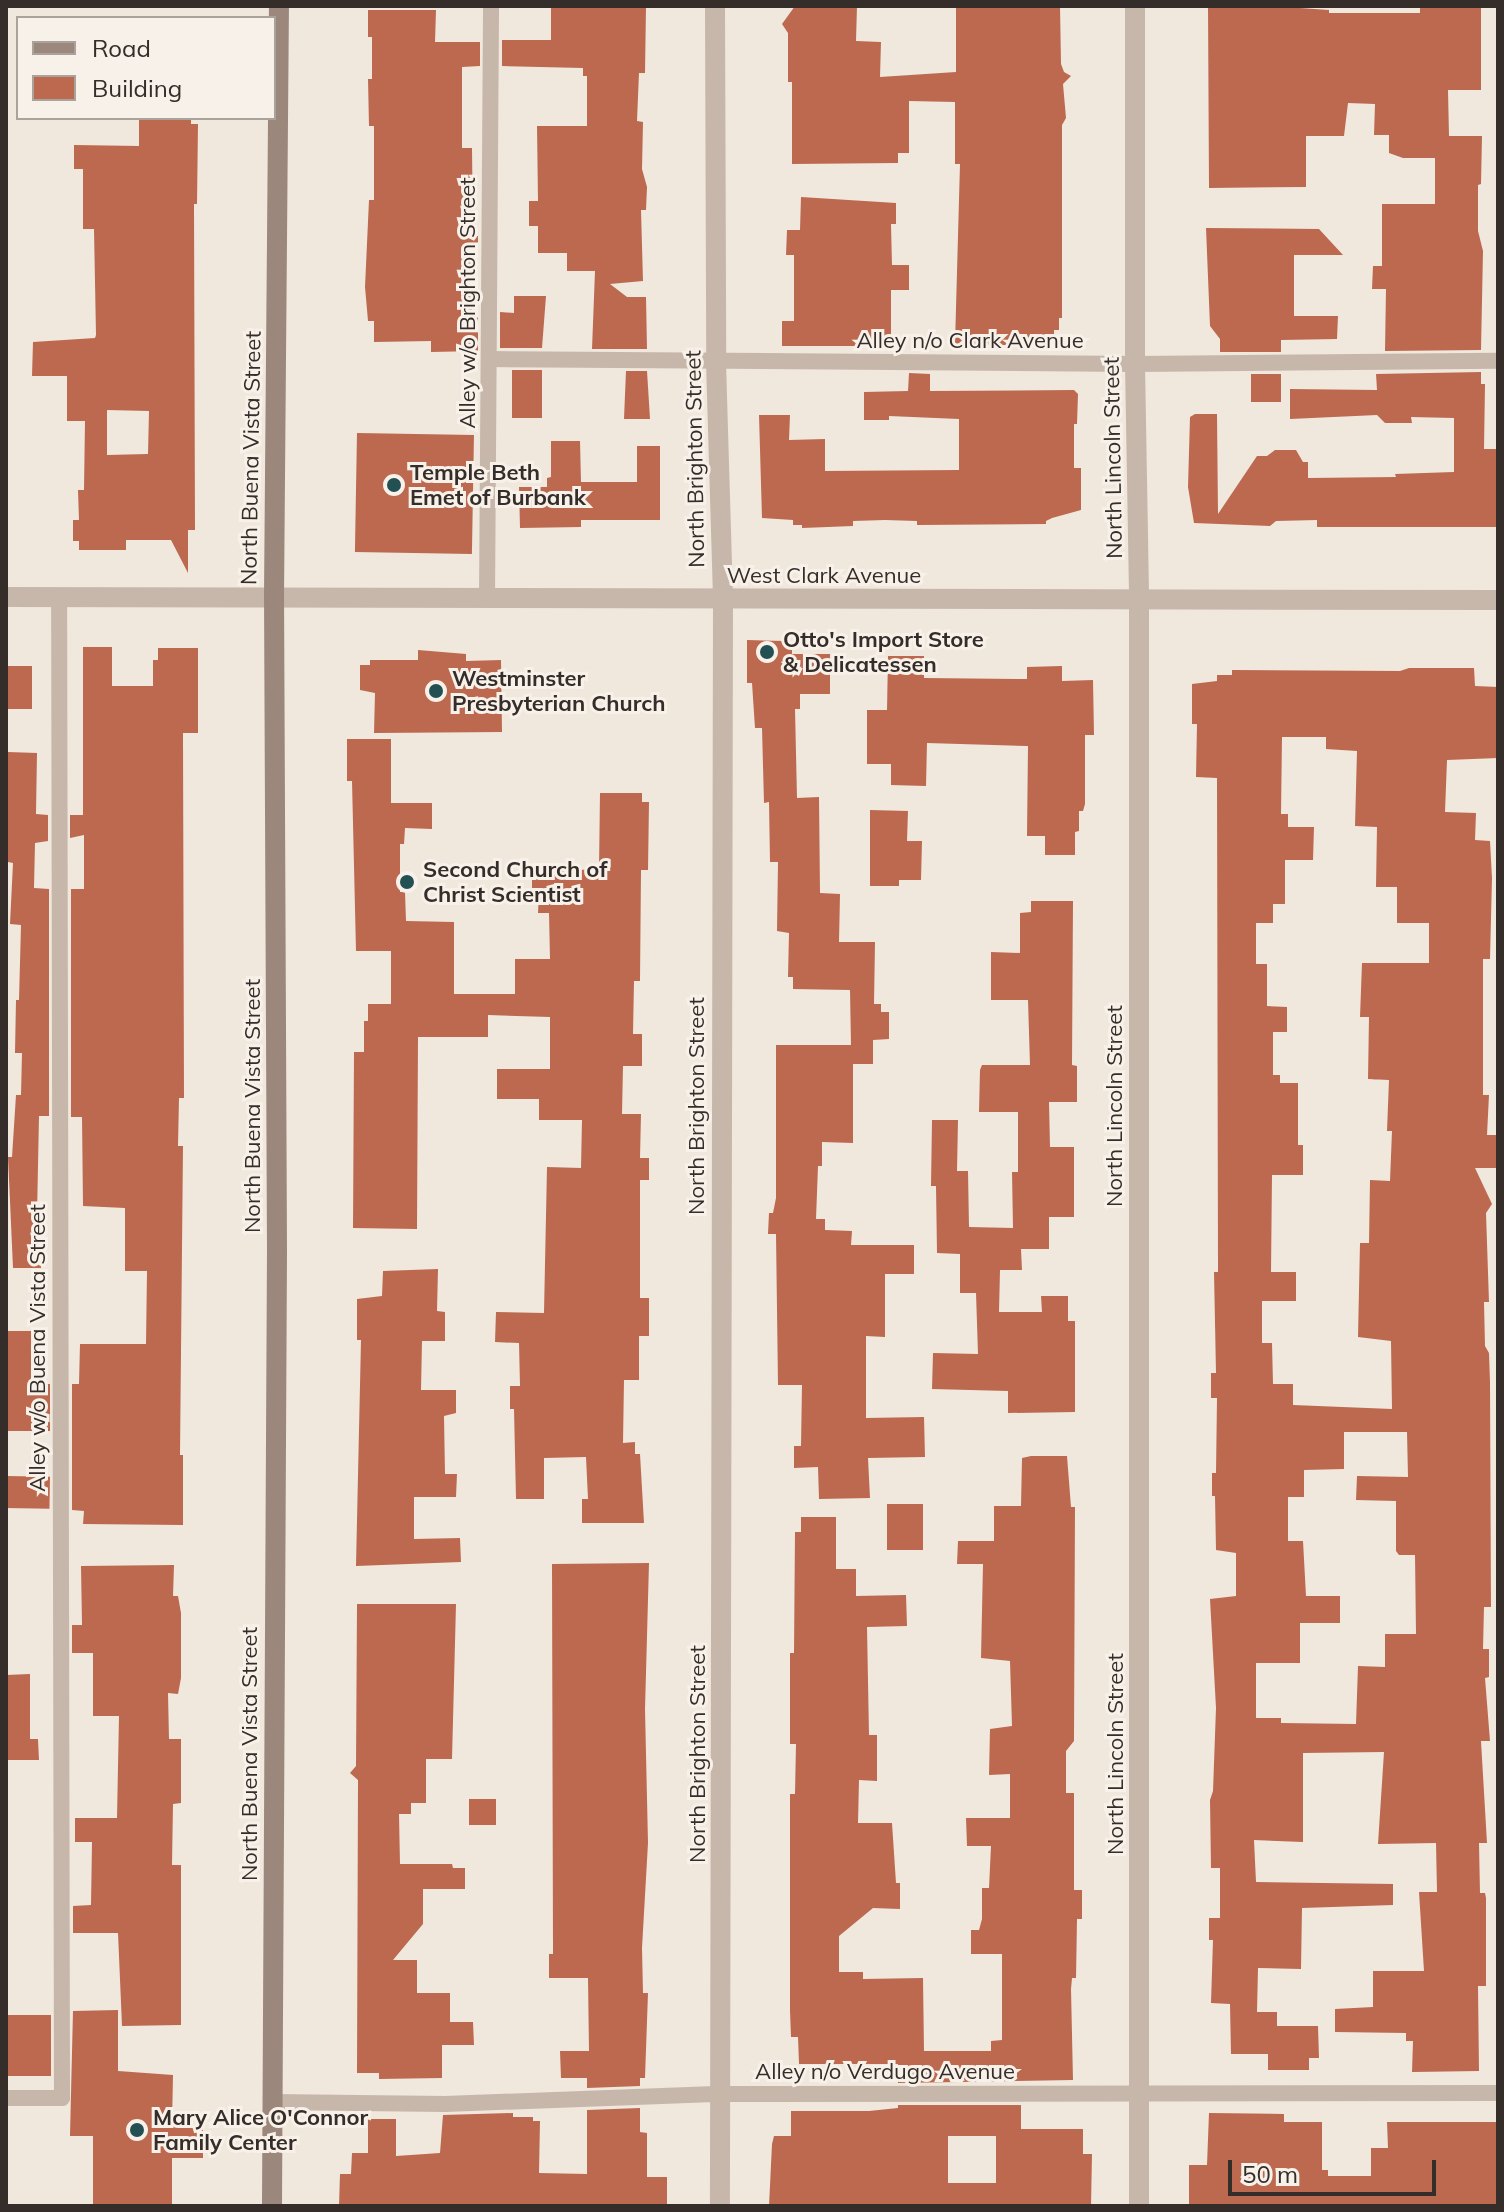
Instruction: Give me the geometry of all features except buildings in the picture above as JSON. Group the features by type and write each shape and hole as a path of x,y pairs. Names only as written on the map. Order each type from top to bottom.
{"main road":[{"name":"North Buena Vista Street","path":"272,2206 277,1251 274,597 279,6"}],"street":[{"name":"North Brighton Street","path":"715,6 716,362 723,600 720,2206"},
{"name":"North Lincoln Street","path":"1135,6 1135,364 1139,597 1139,2206"},
{"name":"West Clark Avenue","path":"6,597 1498,600"}],"lane":[{"name":"Alley w/o Brighton Street","path":"487,600 491,6"},
{"name":"Alley n/o Clark Avenue","path":"490,359 1135,364 1498,361"},
{"name":"Alley w/o Buena Vista Street","path":"6,2098 62,2098 59,598"},
{"name":"Alley n/o Verdugo Avenue","path":"272,2102 445,2104 722,2094 1498,2093"}],"place":[{"name":"Temple Beth Emet of Burbank","path":"394,485"},
{"name":"Otto's Import Store & Delicatessen","path":"767,652"},
{"name":"Westminster Presbyterian Church","path":"436,691"},
{"name":"Second Church of Christ Scientist","path":"407,882"},
{"name":"Mary Alice O'Connor Family Center","path":"137,2130"}]}
